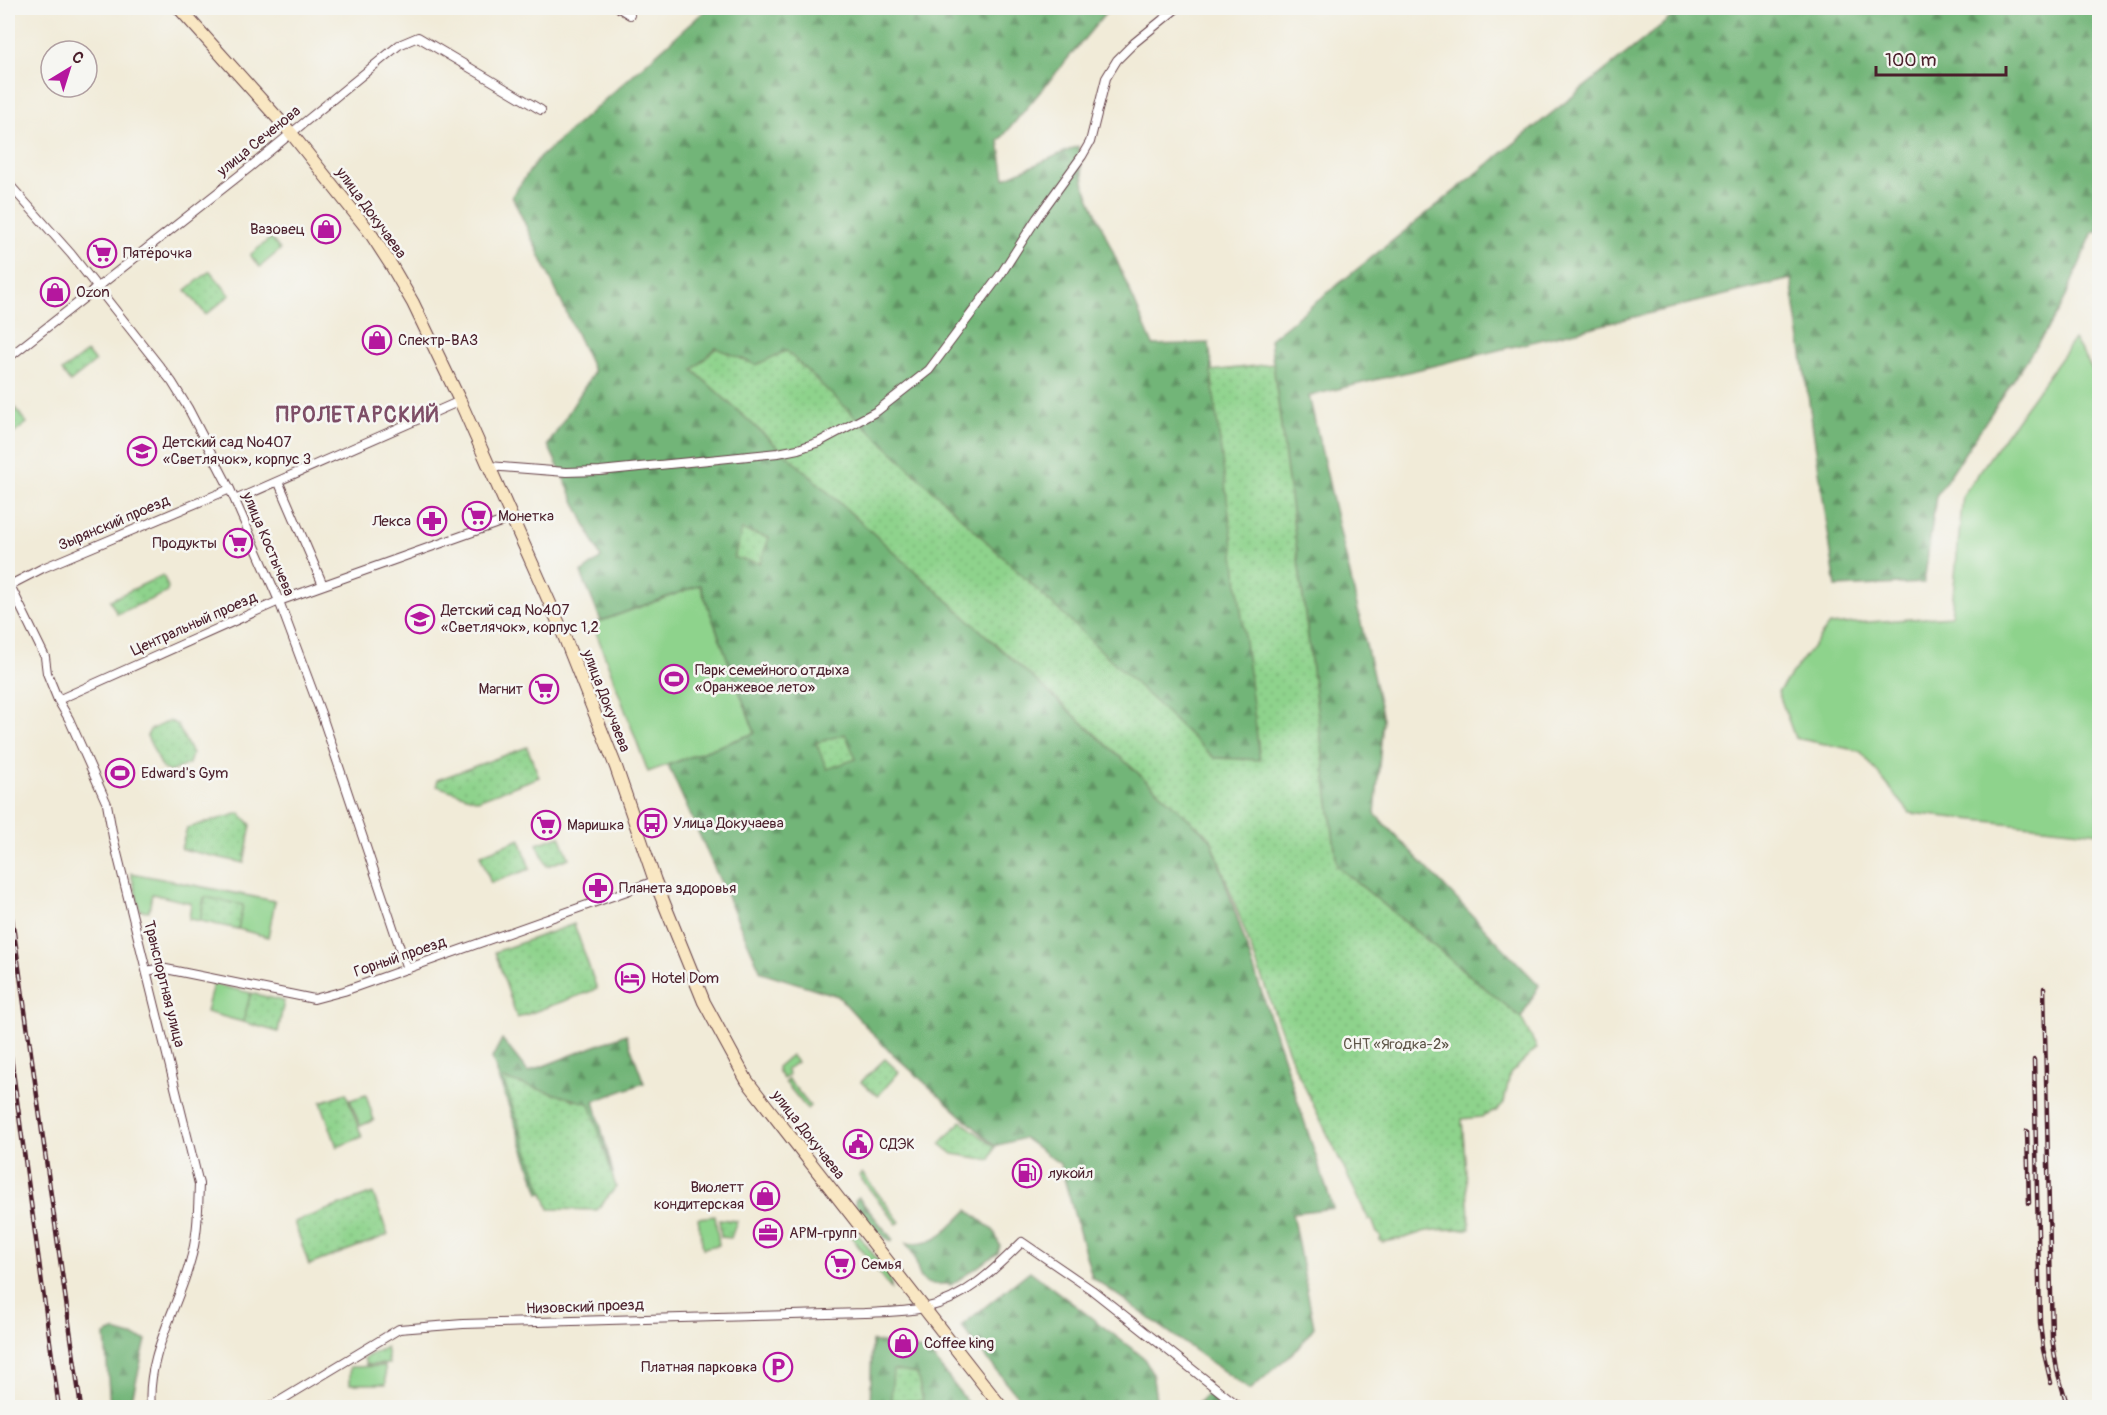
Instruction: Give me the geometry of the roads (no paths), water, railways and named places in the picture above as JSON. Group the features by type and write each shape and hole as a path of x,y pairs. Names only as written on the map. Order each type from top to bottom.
{"main road":[{"name":"улица Докучаева","path":"179,8 291,133 380,247 413,303 460,401 580,673 616,767 655,881 704,1002 747,1081 1002,1407"}],"street":[{"path":"619,8 630,15"},
{"path":"489,466 566,472 600,471 778,453 819,442 877,411 929,370 1001,274 1090,142 1106,78 1117,60 1177,8"},
{"name":"улица Сеченова","path":"8,358 399,45 418,38 541,110"},
{"name":"улица Костычева","path":"8,183 98,286 177,390 230,489 279,601 322,716 407,969"},
{"path":"235,500 279,483 460,401"},
{"path":"279,483 323,585"},
{"name":"Зырянский проезд","path":"9,583 230,489"},
{"name":"Центральный проезд","path":"58,700 279,601 512,518"},
{"name":"Транспортная улица","path":"9,583 45,657 47,673 58,700 69,719 107,804 113,837 199,1184 197,1237 190,1264 152,1368 151,1407"},
{"name":"Горный проезд","path":"147,971 161,968 314,999 344,991 655,881"},
{"name":"Низовский проезд","path":"268,1407 399,1329 463,1324 864,1313 925,1308 966,1292 999,1265 1022,1242 1092,1290 1241,1407"}],"railway":[{"path":"8,890 81,1408"},
{"path":"2044,988 2052,1338 2057,1370 2068,1408"},
{"path":"8,1035 59,1408"},
{"path":"2034,1060 2040,1322 2043,1349 2051,1383"},
{"path":"2027,1131 2029,1203"}],"place":[{"name":"Вазовец","path":"326,229"},
{"name":"Пятёрочка","path":"102,253"},
{"name":"Ozon","path":"55,292"},
{"name":"Спектр-ВАЗ","path":"377,340"},
{"name":"Детский сад №407 «Светлячок», корпус 3","path":"142,451"},
{"name":"Монетка","path":"477,516"},
{"name":"Лекса","path":"432,521"},
{"name":"Продукты","path":"238,543"},
{"name":"Детский сад №407 «Светлячок», корпус 1,2","path":"420,619"},
{"name":"Парк семейного отдыха «Оранжевое лето»","path":"674,679"},
{"name":"Магнит","path":"544,689"},
{"name":"Edward's Gym","path":"120,773"},
{"name":"Улица Докучаева","path":"652,823"},
{"name":"Маришка","path":"546,825"},
{"name":"Планета здоровья","path":"598,888"},
{"name":"Hotel Dom","path":"630,978"},
{"name":"СДЭК","path":"858,1144"},
{"name":"лукойл","path":"1027,1173"},
{"name":"Виолетт кондитерская","path":"765,1196"},
{"name":"АРМ-групп","path":"768,1233"},
{"name":"Семья","path":"840,1264"},
{"name":"Coffee king","path":"903,1343"},
{"name":"Платная парковка","path":"778,1367"}],"district":[{"name":"ПРОЛЕТАРСКИЙ","path":"358,415"}],"park label":[{"name":"СНТ «Ягодка-2»","path":"1396,1044"}]}
